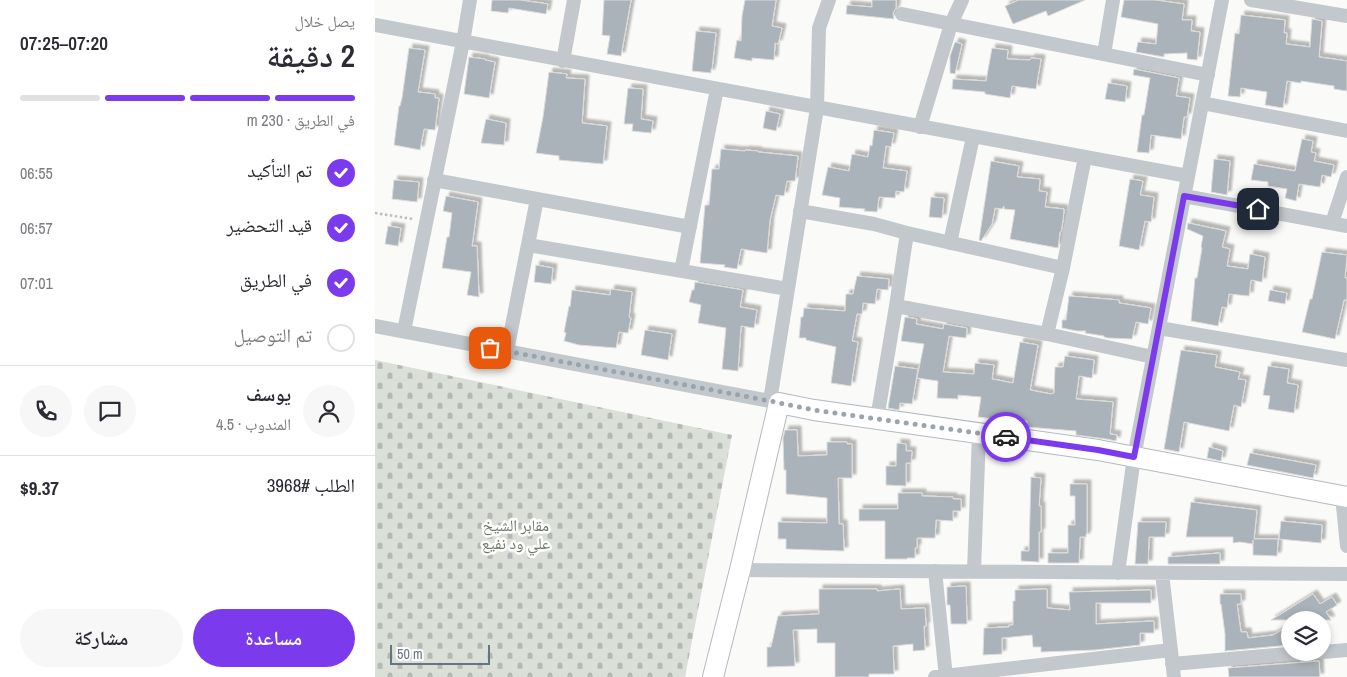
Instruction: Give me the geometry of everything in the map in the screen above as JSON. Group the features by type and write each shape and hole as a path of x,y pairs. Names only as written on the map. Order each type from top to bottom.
{"street":[{"path":"404,331 470,0"},
{"path":"563,61 574,0"},
{"path":"713,677 740,570 775,402 788,289 817,108 819,0"},
{"path":"819,28 829,0"},
{"path":"920,127 951,24 962,0"},
{"path":"1104,54 1113,0"},
{"path":"1118,572 1134,457 1222,0"},
{"path":"1251,0 1347,16"},
{"path":"902,14 1208,75"},
{"path":"375,25 1188,176"},
{"path":"681,271 717,89"},
{"path":"1202,104 1347,131"},
{"path":"950,243 973,137"},
{"path":"1047,334 1063,268 1085,157"},
{"path":"1332,223 1347,177"},
{"path":"434,180 690,227"},
{"path":"1184,196 1347,226"},
{"path":"507,351 537,199"},
{"path":"801,211 874,224 1063,268"},
{"path":"877,419 907,233"},
{"path":"528,245 788,289"},
{"path":"896,306 1047,334 1153,357"},
{"path":"375,326 814,410 1098,450 1344,497 1347,546"},
{"path":"1159,328 1347,360"},
{"path":"974,571 979,434"},
{"path":"740,570 1347,574"},
{"path":"935,570 943,677 1172,664 1281,655"},
{"path":"1162,573 1172,664"},
{"path":"1331,651 1347,650"}],"path":[{"path":"375,213 426,222"}],"green space":[{"name":"مقابر الشيخ علي ود نفيع","path":"375,360 732,435 685,677 375,677"}],"building":[{"path":"492,0 520,0 548,4 546,14 509,8 508,13 491,11"},
{"path":"604,0 631,0 621,56 607,54 610,36 602,35"},
{"path":"745,0 776,0 772,26 782,28 778,44 775,43 774,60 752,58 752,61 734,58 737,40 741,41"},
{"path":"872,0 896,0 896,8 893,13 894,19 846,14 847,5 872,7"},
{"path":"1019,0 1085,0 1048,16 1046,11 1013,24 1005,6"},
{"path":"1124,0 1155,0 1184,4 1182,20 1192,20 1191,31 1200,32 1197,60 1187,59 1187,53 1164,54 1164,57 1136,52 1138,42 1156,44 1158,24 1121,17"},
{"path":"1241,15 1285,20 1284,33 1287,33 1286,44 1310,47 1312,19 1322,21 1319,57 1347,61 1347,91 1334,89 1334,86 1287,81 1283,108 1265,105 1267,92 1241,88 1240,97 1228,96 1235,33 1239,34"},
{"path":"696,31 716,33 711,73 692,71"},
{"path":"955,42 962,44 955,74 950,73 950,56"},
{"path":"409,48 425,50 418,92 435,94 435,98 439,98 435,130 424,129 420,150 394,145"},
{"path":"992,48 1008,50 1007,59 1041,59 1036,89 1012,86 1010,98 985,94 985,92 952,89 953,79 986,81"},
{"path":"469,57 495,62 489,98 464,94"},
{"path":"1134,69 1179,78 1176,96 1190,98 1187,117 1184,117 1181,139 1151,135 1149,153 1137,152 1150,78 1133,75"},
{"path":"549,72 567,74 566,78 585,79 582,123 607,126 603,164 559,160 559,156 536,153"},
{"path":"1108,83 1127,86 1125,102 1105,99"},
{"path":"628,88 643,89 641,119 653,121 651,133 632,131 633,124 624,124"},
{"path":"766,111 780,114 776,131 763,128"},
{"path":"486,119 506,123 504,145 481,143"},
{"path":"874,130 894,133 891,147 886,146 883,168 907,171 904,192 896,191 895,198 879,197 877,212 839,207 840,198 822,195 828,167 849,171 852,154 868,157 870,145 872,146"},
{"path":"1302,139 1313,141 1311,152 1316,153 1314,161 1334,165 1331,177 1322,175 1320,187 1299,184 1296,201 1285,198 1287,189 1268,186 1268,182 1251,180 1254,164 1295,171"},
{"path":"721,149 798,156 795,181 787,181 784,196 776,195 770,220 767,253 741,249 737,269 724,267 725,265 700,263 705,205 709,205 712,169 719,169"},
{"path":"1214,159 1230,161 1227,195 1211,192"},
{"path":"991,161 1019,166 1017,177 1040,179 1039,191 1047,192 1045,207 1064,209 1058,248 1010,239 1015,210 1004,209 1004,206 1002,209 995,208 992,224 981,241 979,240"},
{"path":"1130,179 1143,181 1140,195 1154,197 1151,222 1145,221 1139,250 1119,246"},
{"path":"394,180 419,182 417,202 392,199"},
{"path":"446,196 478,202 472,246 477,246 479,297 467,295 471,272 442,268 452,213 443,211"},
{"path":"931,197 944,198 942,218 929,217"},
{"path":"1188,223 1226,231 1222,247 1230,249 1227,266 1248,269 1250,254 1265,257 1262,282 1251,280 1249,296 1229,294 1227,308 1222,307 1218,326 1191,321 1195,278 1197,278 1203,236 1187,229"},
{"path":"388,226 401,228 398,246 385,244"},
{"path":"1322,252 1347,255 1345,278 1347,278 1347,300 1344,300 1335,339 1302,332 1310,299 1312,299"},
{"path":"536,265 553,268 551,284 534,282"},
{"path":"857,276 889,279 888,290 877,289 875,304 863,303 862,314 857,314 852,341 858,342 851,386 831,383 836,347 806,340 806,338 799,338 804,308 845,311 846,294 853,294"},
{"path":"695,282 743,290 740,307 757,310 754,328 741,326 738,371 722,369 726,328 698,323 701,305 689,302"},
{"path":"611,289 632,292 629,317 631,318 628,333 619,332 616,348 579,345 564,341 572,290 610,295"},
{"path":"1270,290 1287,293 1285,304 1268,301"},
{"path":"1069,296 1119,300 1119,303 1151,308 1148,324 1136,322 1132,339 1108,338 1085,333 1086,331 1062,328 1062,320 1066,320"},
{"path":"905,317 917,319 916,324 943,329 944,324 967,328 966,338 949,336 943,372 974,374 975,363 994,365 992,379 1013,383 1020,342 1038,345 1030,390 1051,394 1054,393 1055,367 1063,367 1065,356 1094,360 1092,378 1079,376 1076,399 1113,402 1110,434 1117,435 1116,441 1076,435 1076,431 1027,427 1027,421 1006,420 1006,425 995,424 995,419 978,417 981,397 958,395 958,399 937,398 938,381 917,378 924,344 901,341"},
{"path":"645,330 672,334 668,360 641,355"},
{"path":"1181,350 1217,355 1215,367 1240,372 1238,379 1246,380 1241,407 1234,405 1229,431 1184,422 1179,452 1164,449"},
{"path":"895,366 918,369 912,404 900,403 899,410 888,408"},
{"path":"1268,366 1289,369 1287,383 1298,385 1294,413 1268,409 1270,396 1263,395"},
{"path":"785,430 797,430 798,456 827,455 827,442 847,442 847,444 852,444 852,478 838,478 839,524 843,524 844,551 786,549 786,539 778,539 778,522 827,523 827,498 786,494 783,438"},
{"path":"897,443 906,444 906,451 912,451 911,463 906,463 906,486 886,485 886,466 896,466"},
{"path":"1209,447 1223,451 1221,461 1207,458"},
{"path":"1250,453 1316,465 1313,478 1247,465"},
{"path":"1031,477 1041,478 1039,562 1021,561 1021,551 1029,551"},
{"path":"1070,484 1087,484 1087,534 1086,537 1080,537 1079,563 1048,563 1048,553 1068,553 1068,525 1075,525 1075,496 1070,496"},
{"path":"898,493 922,493 922,496 961,499 961,511 953,511 953,521 936,520 935,538 917,538 915,558 885,559 885,521 859,521 859,509 898,509"},
{"path":"1191,502 1257,510 1254,539 1278,539 1277,556 1253,555 1253,544 1233,543 1233,537 1186,537"},
{"path":"1281,521 1322,525 1321,543 1279,539"},
{"path":"1138,522 1166,522 1165,537 1149,537 1148,564 1135,564"},
{"path":"1220,553 1220,564 1168,564 1168,557"},
{"path":"966,586 967,624 951,624 950,605 947,605 947,587"},
{"path":"819,589 877,589 877,591 900,589 901,609 925,608 925,650 913,651 913,644 893,646 894,674 869,674 869,677 835,677 835,643 817,643 817,629 793,630 795,666 767,667 767,647 771,647 778,616 819,614"},
{"path":"1047,589 1047,608 1070,610 1069,592 1151,590 1151,603 1096,603 1096,624 1154,621 1154,633 1140,633 1140,645 1095,650 1041,652 1041,647 1033,647 1032,635 1002,638 1002,654 983,655 984,628 1009,627 1009,625 1013,625 1015,590"},
{"path":"1220,594 1241,594 1241,604 1237,604 1241,632 1247,632 1248,638 1273,635 1281,630 1281,646 1225,651 1225,634"},
{"path":"1313,594 1320,604 1332,597 1337,605 1328,611 1286,611"},
{"path":"1281,614 1281,620 1271,620"},
{"path":"1319,661 1320,677 1229,677 1228,668"}],"way so far":[{"path":"490,348 814,410 1006,437"}],"route":[{"path":"1006,437 1134,457 1184,196 1258,209"}]}
